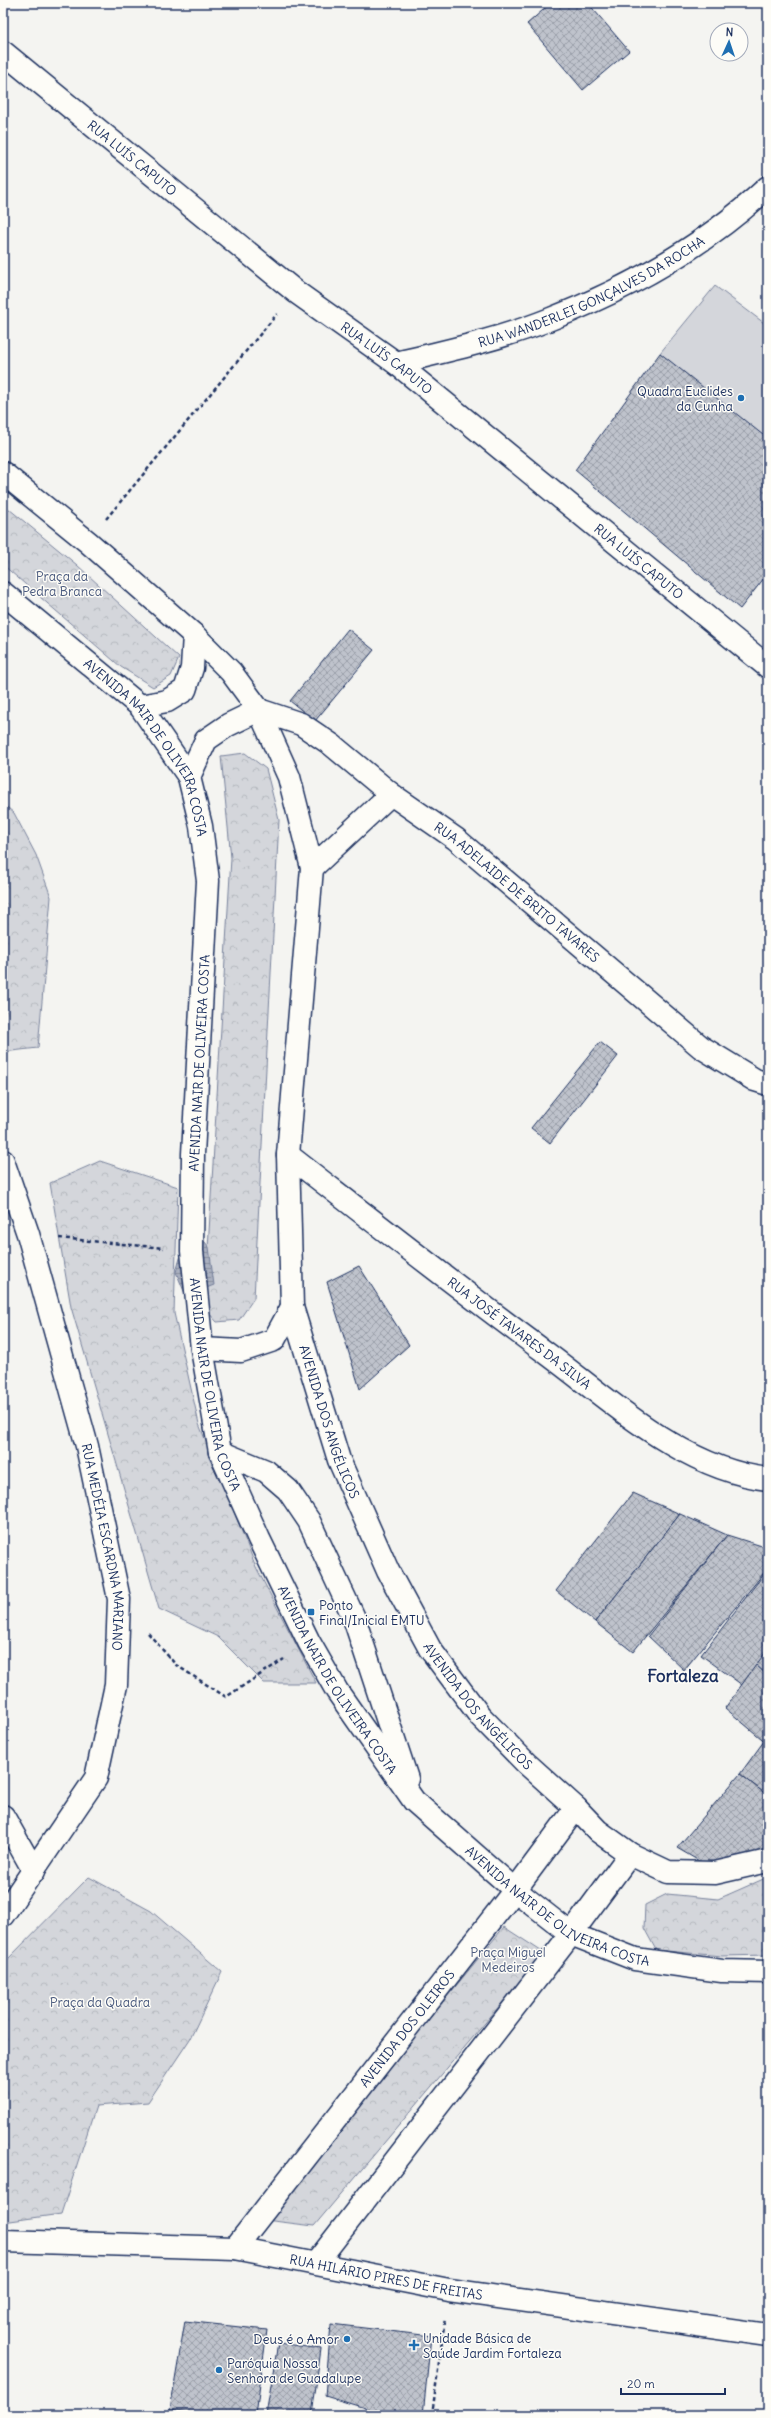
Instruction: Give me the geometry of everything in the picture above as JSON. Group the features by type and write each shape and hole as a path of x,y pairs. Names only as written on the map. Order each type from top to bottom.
{"street":[{"name":"RUA LUÍS CAPUTO","path":"3,52 296,292 396,363 768,667"},
{"name":"RUA WANDERLEI GONÇALVES DA ROCHA","path":"396,363 447,350 548,320 635,280 687,250 739,214 768,187"},
{"path":"3,473 88,542 194,634 231,672 259,710 290,777 312,868 288,1155"},
{"name":"AVENIDA NAIR DE OLIVEIRA COSTA","path":"3,593 140,706 189,777 201,826 208,880 193,1154 192,1251 202,1349 220,1452 259,1539 309,1642 337,1691 414,1801 515,1890 571,1934 635,1958 722,1971 768,1972"},
{"path":"140,706 167,701 185,690 192,668 194,634"},
{"path":"189,777 206,740 228,725 259,710"},
{"name":"RUA ADELAIDE DE BRITO TAVARES","path":"259,710 301,724 332,745 391,794 456,838 701,1048 755,1080 768,1084"},
{"path":"312,868 391,794"},
{"name":"AVENIDA DOS ANGÉLICOS","path":"288,1155 292,1307 339,1460 388,1571 430,1649 480,1716 526,1763 576,1808 598,1831 630,1854 668,1872 715,1873 768,1861"},
{"name":"RUA JOSÉ TAVARES DA SILVA","path":"288,1155 418,1258 667,1442 718,1466 755,1478 768,1479"},
{"name":"RUA MEDÉIA ESCARDNA MARIANO","path":"3,1161 28,1234 87,1446 119,1600 116,1686 96,1778 34,1872 3,1915"},
{"path":"202,1349 241,1351 274,1340 292,1307"},
{"path":"220,1452 266,1471 288,1490 309,1521 354,1618 414,1801"},
{"name":"AVENIDA DOS OLEIROS","path":"235,2248 515,1890 576,1808"},
{"path":"3,1816 34,1872"},
{"path":"316,2263 571,1934 630,1854"},
{"name":"RUA HILÁRIO PIRES DE FREITAS","path":"3,2241 235,2248 449,2290 768,2335"}],"path":[{"path":"88,542 296,292"},
{"path":"28,1234 192,1251"},
{"path":"119,1600 176,1666 226,1697 309,1642"},
{"path":"432,2415 449,2290"}],"green space":[{"name":"Quadra Euclides da Cunha","path":"715,286 768,326 768,443 660,353"},
{"name":"Praça da Pedra Branca","path":"3,504 77,565 179,658 171,676 153,687 121,667 3,565"},
{"path":"245,753 266,769 279,820 254,1298 239,1320 217,1322 206,1310 206,1283 231,858 221,756"},
{"path":"3,804 14,813 36,855 51,897 38,1048 3,1052"},
{"path":"100,1161 178,1187 174,1313 199,1424 256,1567 316,1683 264,1683 218,1637 159,1609 71,1307 50,1183"},
{"name":"Praça da Quadra","path":"89,1877 151,1911 222,1972 190,2039 148,2102 96,2106 61,2214 3,2222 3,1964"},
{"path":"768,1877 768,1955 722,1956 656,1950 644,1928 645,1905 667,1894 718,1899"},
{"name":"Praça Miguel Medeiros","path":"504,1927 544,1953 314,2226 265,2220"}],"water":[{"path":"190,1224 209,1247 214,1285 186,1296 176,1272"}],"building":[{"path":"551,3 588,3 629,51 583,90 527,24"},
{"path":"660,353 768,439 768,573 740,609 575,470"},
{"path":"348,629 374,650 315,721 290,701"},
{"path":"600,1042 618,1056 550,1143 531,1128"},
{"path":"359,1266 409,1345 360,1389 327,1282"},
{"path":"633,1493 680,1514 595,1622 556,1591"},
{"path":"680,1514 727,1535 633,1652 595,1622"},
{"path":"727,1535 768,1548 768,1568 684,1670 648,1636"},
{"path":"768,1569 768,1651 742,1685 701,1655"},
{"path":"768,1649 768,1676 756,1665"},
{"path":"756,1665 768,1676 768,1744 725,1708"},
{"path":"764,1741 768,1744 768,1796 740,1774"},
{"path":"740,1774 768,1796 768,1849 706,1865 677,1848"},
{"name":"Paróquia Nossa Senhora de Guadalupe","path":"185,2321 267,2330 256,2415 201,2415 170,2410"},
{"path":"331,2324 431,2336 423,2415 367,2415 365,2408 325,2396"},
{"path":"278,2343 321,2349 312,2415 266,2415"}],"place":[{"name":"Quadra Euclides da Cunha","path":"741,398"},
{"name":"Ponto Final/Inicial EMTU","path":"311,1612"},
{"name":"Deus é o Amor","path":"347,2339"},
{"name":"Unidade Básica de Saúde Jardim Fortaleza","path":"414,2345"},
{"name":"Paróquia Nossa Senhora de Guadalupe","path":"219,2370"}],"district":[{"name":"Fortaleza","path":"683,1676"}]}
